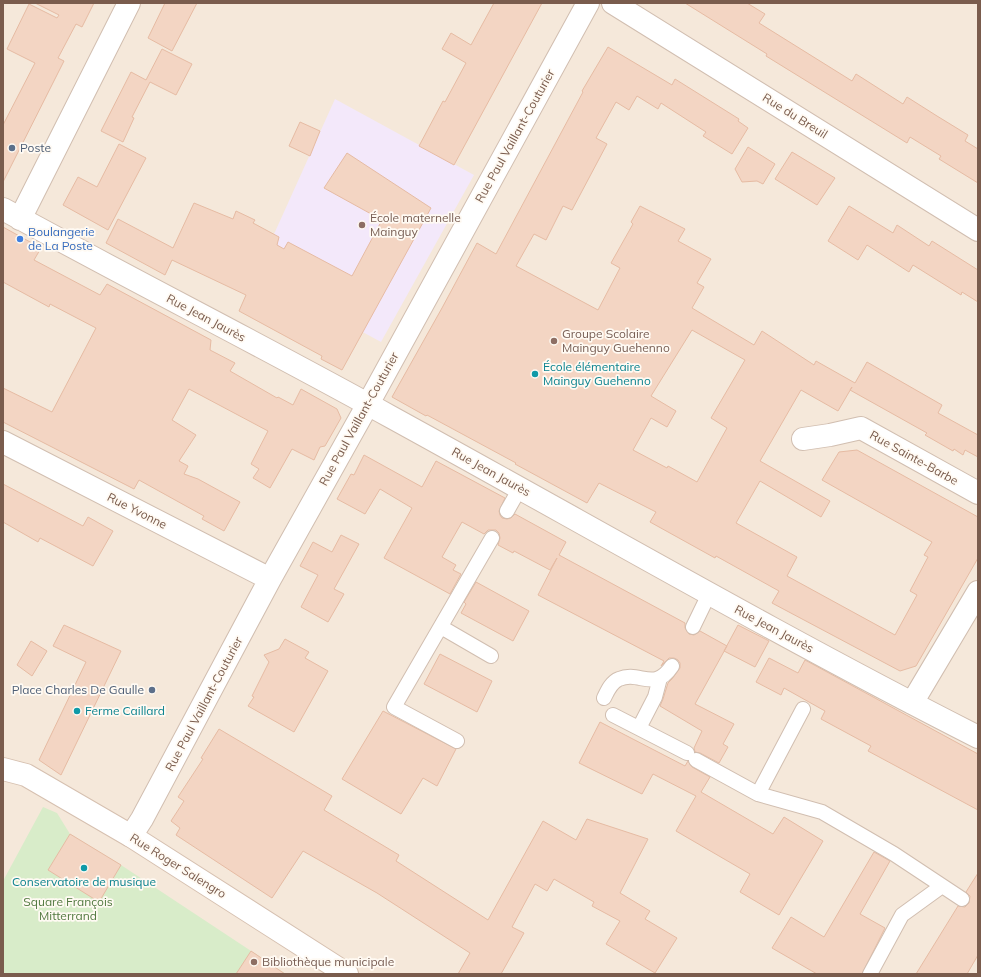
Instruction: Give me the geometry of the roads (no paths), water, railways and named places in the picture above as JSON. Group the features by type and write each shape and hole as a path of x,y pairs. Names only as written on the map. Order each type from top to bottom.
{"street":[{"path":"12,214 129,3"},
{"name":"Rue Paul Vaillant-Couturier","path":"131,836 142,820 270,579 368,404 588,3"},
{"name":"Rue du Breuil","path":"612,3 978,230"},
{"name":"Rue Jean Jaurès","path":"12,214 368,404 710,594 978,737"},
{"name":"Rue Sainte-Barbe","path":"803,439 861,428 978,493"},
{"name":"Rue Yvonne","path":"3,442 270,579"},
{"path":"912,703 978,592"},
{"name":"Rue Roger Salengro","path":"3,769 26,775 131,836 347,974"}],"lane":[{"path":"507,510 520,488"},
{"path":"457,741 394,707 492,538"},
{"path":"692,627 710,594"},
{"path":"441,627 491,656"},
{"path":"604,698 610,687 619,679 631,678 654,681 667,674 672,666"},
{"path":"639,728 655,697 660,678"},
{"path":"758,794 802,709"},
{"path":"613,715 692,756 758,794 822,812 894,854 962,899"},
{"path":"870,974 902,915 942,886"}],"place":[{"name":"Poste","path":"12,148"},
{"name":"École maternelle Mainguy","path":"362,225"},
{"name":"Boulangerie de La Poste","path":"20,239"},
{"name":"Groupe Scolaire Mainguy Guehenno","path":"554,341"},
{"name":"École élémentaire Mainguy Guehenno","path":"535,374"},
{"name":"Place Charles De Gaulle","path":"152,690"},
{"name":"Ferme Caillard","path":"77,711"},
{"name":"Conservatoire de musique","path":"84,868"},
{"name":"Bibliothèque municipale","path":"254,962"}],"park label":[{"name":"Square François Mitterrand","path":"68,909"}]}
